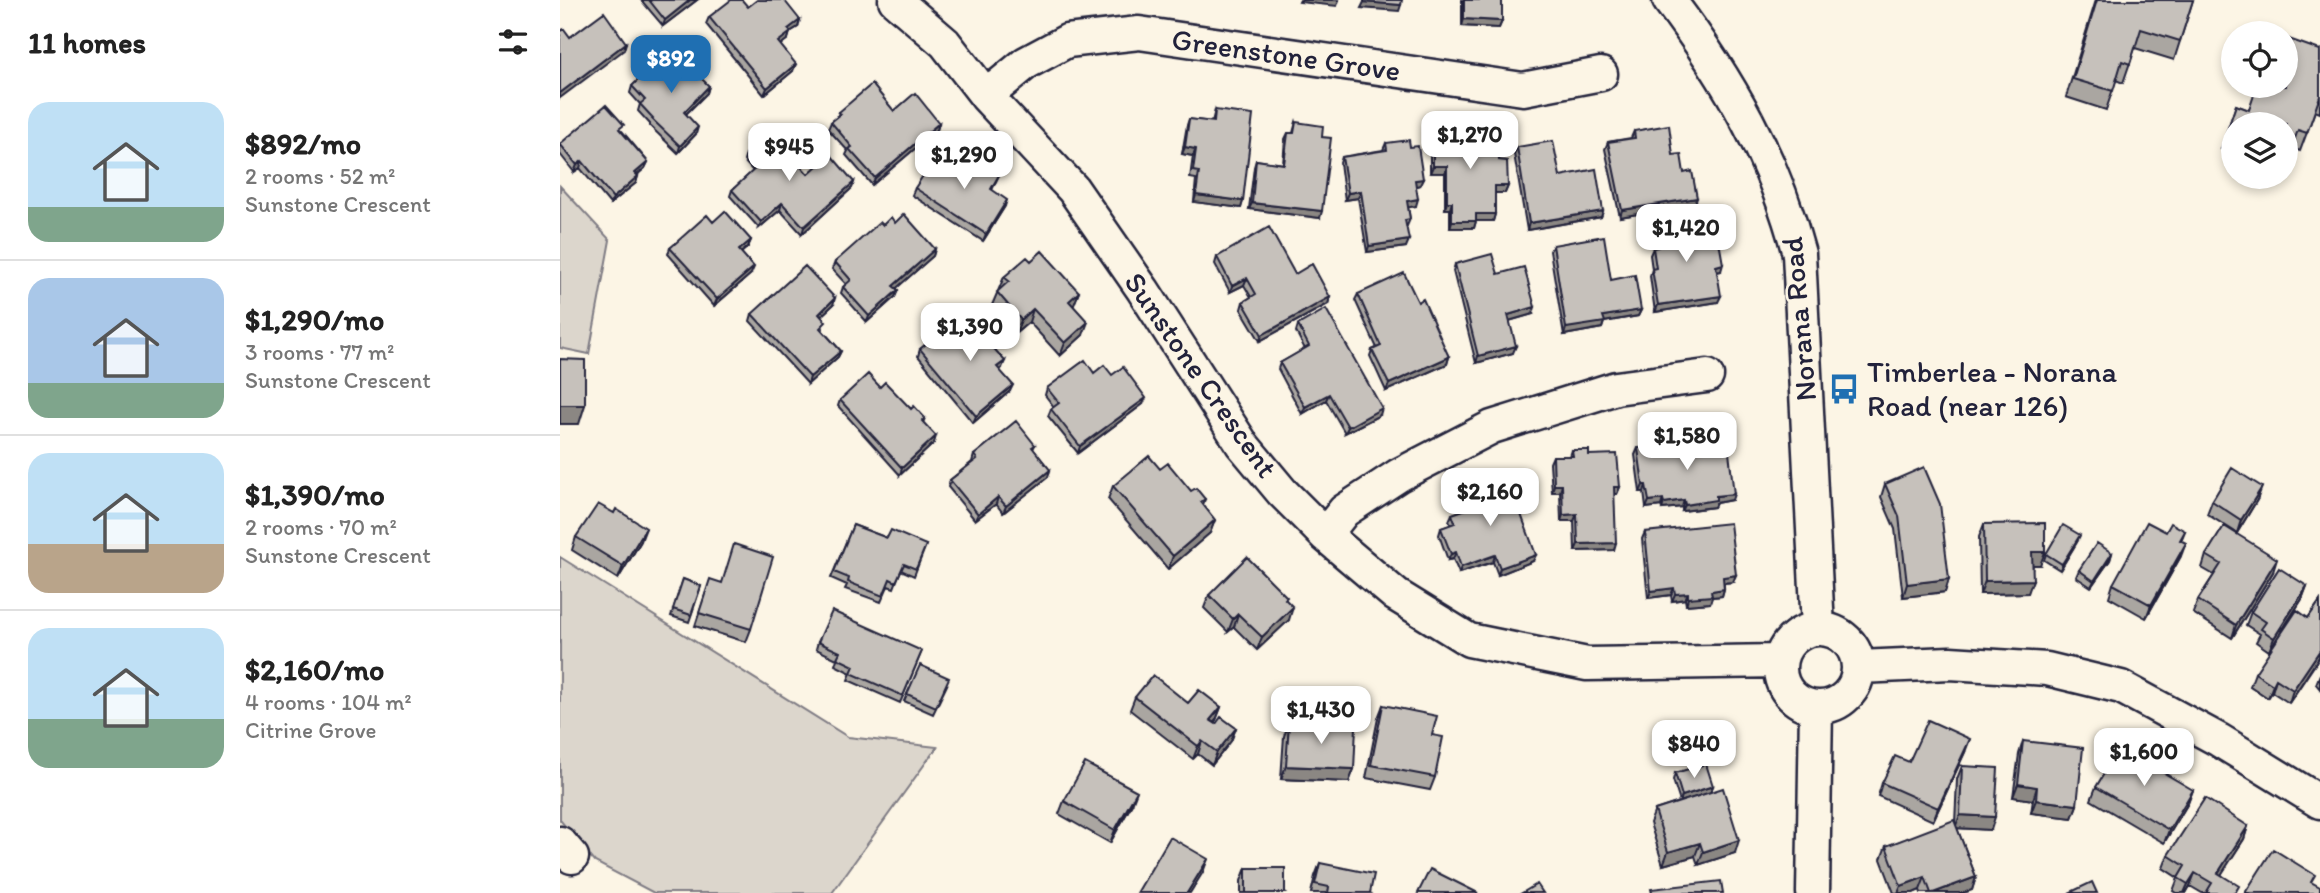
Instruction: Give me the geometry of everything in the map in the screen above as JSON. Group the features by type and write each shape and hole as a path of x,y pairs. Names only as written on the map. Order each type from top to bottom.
{"street":[{"name":"Sunstone Crescent","path":"895,0 945,43 986,96 1073,190 1150,301 1242,444 1282,492 1325,535 1396,595 1469,640 1587,664 1780,661"},
{"name":"Norana Road","path":"1669,0 1704,46 1739,102 1773,172 1788,212 1799,254 1818,628"},
{"name":"Greenstone Grove","path":"986,96 1026,64 1067,41 1139,33 1523,89 1601,74"},
{"path":"1325,535 1344,511 1355,503 1399,475 1492,427 1616,388 1707,376"},
{"path":"1830,629 1842,635 1857,654 1857,680 1851,692 1841,701 1829,706 1803,704 1784,687 1780,661 1793,637 1804,631 1830,629"},
{"path":"1859,667 1950,663 2047,669 2121,687 2219,740 2320,802"},
{"path":"1813,893 1816,707"}],"shaded area":[{"path":"560,186 610,240 589,354 560,348"},
{"path":"560,557 848,737 937,747 832,893 654,893 595,862 560,820"}],"building":[{"path":"649,0 690,0 665,20"},
{"path":"731,0 742,0 748,7 757,0 784,0 800,20 788,29 791,32 778,42 796,64 767,88 709,17"},
{"path":"1364,0 1402,0 1401,5"},
{"path":"1464,0 1502,0 1502,21 1464,19"},
{"path":"2097,0 2193,0 2180,41 2141,29 2130,64 2122,61 2113,91 2073,79"},
{"path":"604,12 626,43 560,93 560,31 564,29 570,37"},
{"path":"2298,42 2320,50 2320,96 2307,133 2298,130 2298,112 2234,112 2236,105 2249,110 2253,98 2298,98"},
{"path":"673,50 709,86 684,112 698,127 680,146 640,104 645,100 632,86 659,59 661,62"},
{"path":"872,84 894,111 915,93 939,123 875,178 849,149 852,147 831,122"},
{"path":"606,105 624,125 619,129 648,162 635,173 638,176 613,198 582,161 577,165 560,144"},
{"path":"1215,110 1253,115 1243,201 1196,195 1199,172 1193,171 1196,149 1185,147 1189,119 1214,122"},
{"path":"1296,122 1323,126 1322,137 1331,138 1322,211 1252,203 1256,160 1284,164 1288,133 1294,133"},
{"path":"1669,125 1673,155 1681,154 1684,173 1692,171 1697,198 1622,210 1608,142 1635,138 1634,131"},
{"path":"1433,128 1471,128 1471,137 1500,137 1499,160 1507,161 1508,186 1495,186 1495,214 1476,214 1476,221 1452,221 1452,202 1447,202 1447,166 1433,166"},
{"path":"770,132 808,174 830,154 854,182 804,227 782,203 761,222 732,190 757,167 746,154"},
{"path":"1409,140 1410,147 1418,146 1423,179 1415,180 1418,199 1407,201 1410,219 1405,220 1409,240 1369,246 1361,191 1348,193 1342,157 1387,150 1386,143"},
{"path":"1553,141 1560,176 1596,169 1603,211 1529,223 1517,147"},
{"path":"937,154 953,164 955,160 973,172 980,162 999,175 991,189 1007,200 986,234 915,188"},
{"path":"725,211 751,240 739,250 754,267 717,299 670,248 707,215 713,222"},
{"path":"904,214 935,249 893,286 898,290 869,316 843,287 851,280 835,262 880,222 883,225 891,217 895,223"},
{"path":"1705,221 1708,238 1718,236 1723,264 1716,266 1721,296 1658,305 1652,269 1656,268 1653,248 1658,247 1655,230"},
{"path":"1269,227 1295,274 1312,264 1330,297 1262,335 1243,302 1256,294 1247,278 1232,286 1217,257"},
{"path":"1604,236 1611,280 1635,275 1641,310 1603,316 1605,322 1566,328 1553,245"},
{"path":"1042,251 1079,292 1069,301 1088,322 1065,343 1033,309 1021,320 997,292 1009,281 1004,277 1027,257 1031,261"},
{"path":"1492,254 1498,274 1524,267 1535,307 1508,315 1516,346 1478,356 1455,264"},
{"path":"805,266 835,298 819,314 826,322 820,328 841,351 810,377 752,314"},
{"path":"1404,273 1418,302 1423,299 1449,357 1389,384 1372,350 1381,346 1358,294"},
{"path":"1326,309 1382,408 1348,427 1329,394 1305,407 1280,363 1309,346 1298,325"},
{"path":"979,313 999,336 990,344 1005,361 997,367 1013,385 976,416 920,349 950,324 956,332"},
{"path":"560,359 585,360 585,405 560,405"},
{"path":"1085,360 1094,373 1104,365 1112,375 1123,367 1146,398 1080,446 1051,409 1059,403 1047,388"},
{"path":"868,374 880,387 885,382 911,409 914,406 925,418 922,421 936,436 902,468 840,400"},
{"path":"1016,421 1050,470 1006,506 998,497 978,514 950,480 977,459 974,455"},
{"path":"1727,436 1734,494 1685,505 1684,500 1664,503 1663,499 1649,501 1646,485 1643,485 1638,448 1675,443 1675,451 1702,448 1700,439"},
{"path":"1572,450 1589,450 1589,455 1617,454 1620,487 1614,487 1616,543 1578,544 1577,514 1563,515 1562,485 1554,485 1553,456 1573,456"},
{"path":"1149,456 1160,469 1168,463 1191,491 1196,488 1205,499 1201,502 1215,520 1173,556 1113,486"},
{"path":"1924,467 1940,504 1949,579 1907,584 1899,516 1885,484"},
{"path":"2232,468 2262,487 2241,520 2212,501"},
{"path":"1507,476 1536,555 1500,568 1495,555 1461,567 1456,552 1451,554 1441,528 1455,523 1452,514 1481,504 1474,489"},
{"path":"598,504 614,513 616,509 646,528 623,566 576,537"},
{"path":"2147,522 2166,532 2171,523 2185,531 2180,540 2186,543 2151,605 2113,584"},
{"path":"1730,523 1736,575 1723,577 1724,589 1711,591 1712,596 1688,598 1688,593 1675,594 1674,588 1651,591 1645,532"},
{"path":"2045,523 2045,552 2032,552 2033,580 1985,581 1984,524"},
{"path":"853,525 887,538 891,530 926,545 916,569 904,564 896,582 890,579 883,596 848,582 849,578 834,572"},
{"path":"2063,525 2080,535 2062,564 2046,554"},
{"path":"2224,526 2277,559 2236,625 2198,600 2221,564 2206,555"},
{"path":"2097,543 2112,553 2094,581 2079,570"},
{"path":"734,544 773,557 751,629 699,613 710,579 722,583"},
{"path":"1247,557 1287,597 1285,599 1293,607 1262,637 1238,614 1233,619 1209,595"},
{"path":"2279,568 2307,586 2274,638 2261,629 2266,622 2251,612"},
{"path":"683,579 701,586 691,615 673,609"},
{"path":"2320,601 2320,650 2293,690 2276,679 2273,685 2255,673 2297,610 2308,618"},
{"path":"832,611 922,651 903,696 851,673 854,666 837,658 840,652 818,642"},
{"path":"920,665 949,678 936,707 907,694"},
{"path":"1153,675 1188,703 1199,690 1221,707 1210,720 1216,724 1221,717 1236,728 1217,752 1202,741 1198,746 1135,697"},
{"path":"1383,705 1437,716 1432,735 1443,737 1435,777 1371,765"},
{"path":"1928,720 1970,739 1938,808 1882,783 1895,756 1909,762"},
{"path":"1289,723 1356,727 1354,769 1286,766"},
{"path":"2023,741 2083,748 2077,805 2036,800 2037,787 2018,784"},
{"path":"2120,747 2193,790 2169,830 2096,787"},
{"path":"1085,763 1137,791 1115,830 1064,801"},
{"path":"1706,764 1713,786 1682,796 1675,773"},
{"path":"1962,766 1998,768 1995,817 1960,815"},
{"path":"1723,788 1739,840 1703,852 1700,843 1668,852 1655,810"},
{"path":"2205,798 2248,826 2218,873 2239,886 2235,893 2206,893 2212,883 2195,873 2188,884 2178,878 2185,866 2168,855"},
{"path":"1954,820 1976,877 1933,893 1925,877 1901,886 1886,846"},
{"path":"1170,837 1208,859 1187,893 1137,893"},
{"path":"2273,849 2315,875 2311,882 2320,887 2320,893 2245,893"},
{"path":"1320,863 1374,874 1370,893 1328,893 1329,887 1315,884"},
{"path":"1246,868 1285,868 1285,893 1246,893"},
{"path":"1430,869 1478,893 1418,893"},
{"path":"1721,881 1723,893 1652,893 1651,889"},
{"path":"2092,882 2097,893 2069,893"},
{"path":"1537,884 1543,893 1522,893"}],"place":[{"name":"Timberlea - Norana Road (near 126)","path":"1844,389"}]}
